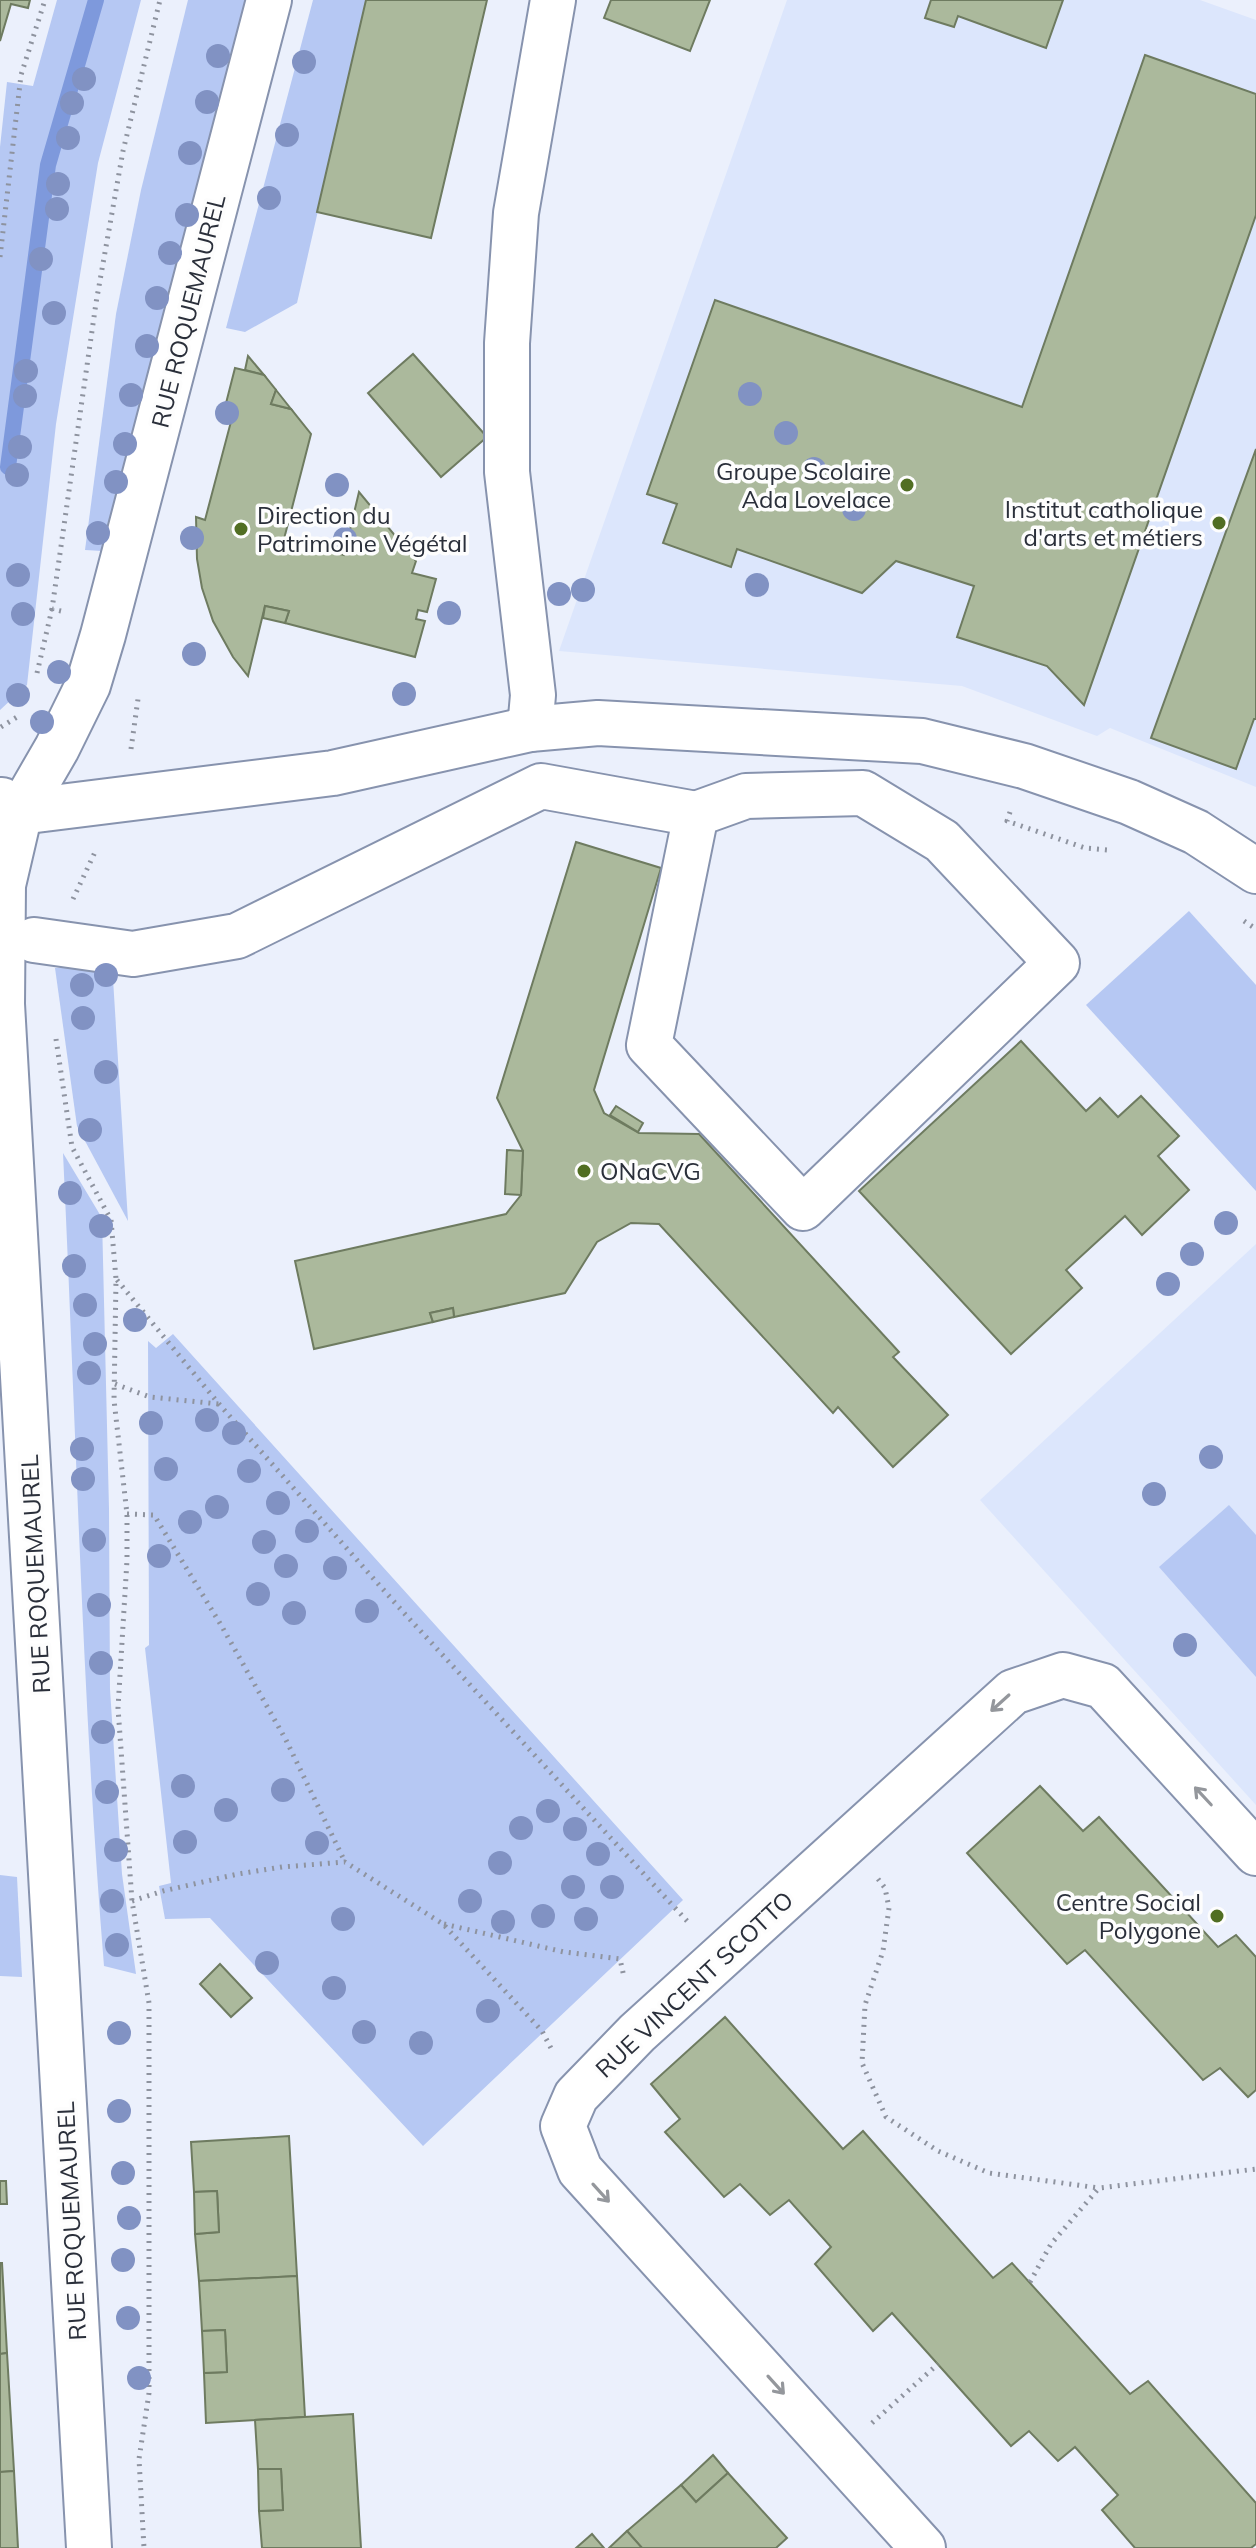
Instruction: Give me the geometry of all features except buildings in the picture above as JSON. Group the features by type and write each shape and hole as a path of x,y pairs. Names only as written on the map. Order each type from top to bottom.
{"street":[{"name":"RUE ROQUEMAUREL","path":"89,2548 2,1004 3,885 10,805 57,748 88,685 107,622 269,0"},
{"path":"530,729 533,695 507,472 507,343 516,213 553,0"},
{"path":"10,805 333,773 530,729 598,723 922,741 1024,766 1129,802 1196,832 1256,871"},
{"path":"34,940 133,954 237,936 541,786 696,814 746,796 863,793 942,841 1057,963 803,1208 649,1045 696,814"},
{"name":"RUE VINCENT SCOTTO","path":"923,2548 580,2170 563,2126 576,2096 637,2033 1013,1692 1063,1675 1103,1686 1256,1853"}],"path":[{"path":"0,257 21,75 45,0"},
{"path":"35,678 52,609 96,303 123,151 160,0"},
{"path":"52,609 107,622"},
{"path":"1,727 21,715"},
{"path":"1007,821 1085,848 1112,850"},
{"path":"1233,914 1256,929"},
{"path":"55,1029 72,1147 111,1220 116,1279 114,1400 127,1514 118,1708 132,1901 149,2003 149,2393 139,2459 144,2548"},
{"path":"116,1279 219,1404 404,1613 673,1905 719,1960"},
{"path":"115,1384 150,1397 219,1404"},
{"path":"127,1514 154,1515 286,1740 345,1862 443,1924 542,2031 576,2096"},
{"path":"850,1841 885,1888 889,1908 883,1951 865,2005 862,2063 886,2117 938,2151 989,2173 1099,2188 1256,2169"},
{"path":"132,1901 238,1874 345,1862"},
{"path":"443,1924 564,1952 620,1959 637,2033"},
{"path":"1030,2282 1051,2244 1099,2188"},
{"path":"839,2453 938,2364"}],"shaded area":[{"path":"57,0 141,0 98,163 56,424 27,685 0,710 0,147 7,82 33,86"},
{"path":"188,0 245,0 102,551 85,550 116,314 141,190"},
{"path":"313,0 366,0 297,303 245,332 226,328"},
{"name":"Groupe Scolaire Ada Lovelace","path":"787,0 1200,0 1256,20 1256,787 1110,728 1097,736 962,686 559,651"},
{"path":"1189,911 1256,985 1256,1191 1086,1005"},
{"path":"112,963 128,1221 77,1126 55,968"},
{"path":"63,1153 102,1218 110,1689 122,1874 136,1974 104,1966 85,1662"},
{"path":"1256,1244 1256,1805 980,1500"},
{"path":"173,1334 683,1900 423,2146 210,1918 165,1919 159,1886 171,1883 145,1648 149,1645 148,1341 156,1348"},
{"path":"1229,1505 1256,1535 1256,1677 1159,1567"},
{"path":"0,1875 17,1877 22,1977 0,1976"}],"waterway":[{"path":"8,467 48,165 96,0"}],"place":[{"name":"Groupe Scolaire Ada Lovelace","path":"907,485"},
{"name":"Institut catholique d'arts et métiers","path":"1219,523"},
{"name":"Direction du Patrimoine Végétal","path":"241,529"},
{"name":"ONaCVG","path":"584,1171"},
{"name":"Centre Social Polygone","path":"1217,1916"}]}
